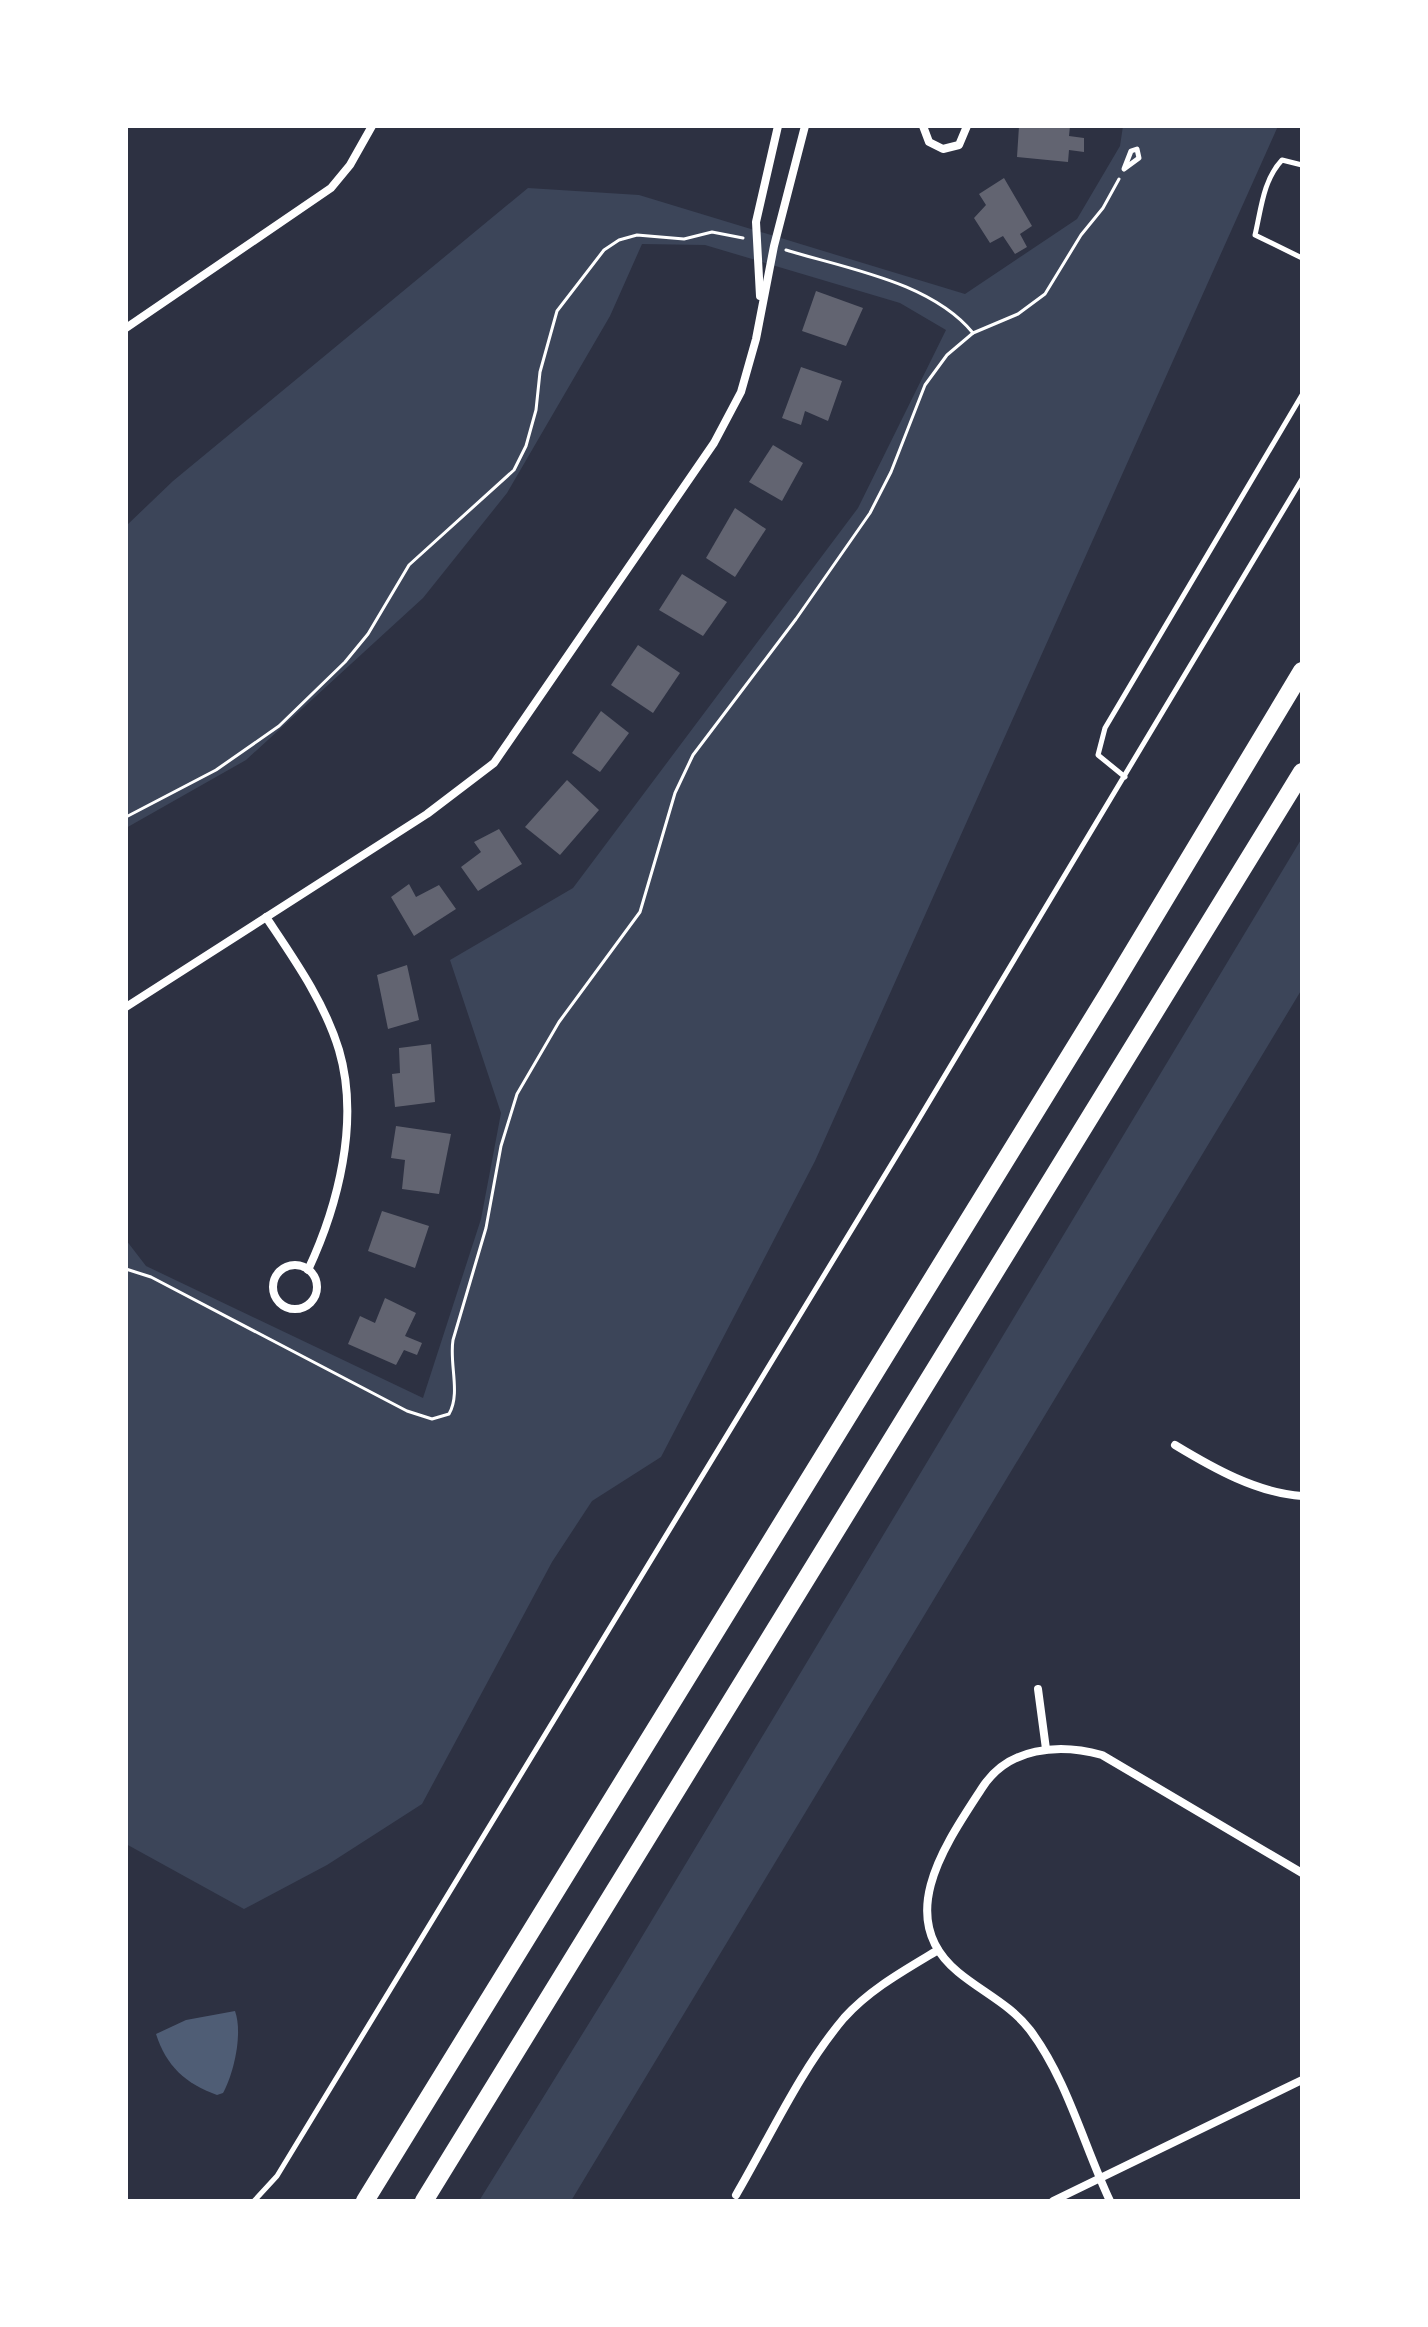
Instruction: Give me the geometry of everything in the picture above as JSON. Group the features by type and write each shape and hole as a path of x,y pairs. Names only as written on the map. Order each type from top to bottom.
{"highway":[{"path":"365,2201 1101,1005 1302,671"},
{"path":"424,2201 1302,772"}],"street":[{"path":"126,328 331,188 350,165 372,126"},
{"path":"762,305 756,222 778,126"},
{"path":"126,1007 427,814 494,763 714,443 741,392 805,126"},
{"path":"922,126 929,142 943,149 959,145 967,126"},
{"path":"266,917 312,987 339,1051 346,1096 342,1159 333,1205 308,1270"},
{"path":"301,1266 308,1270 316,1283 313,1298 301,1308 285,1307 275,1295 274,1280 285,1268 301,1266"},
{"path":"1175,1445 1238,1478 1285,1495 1302,1496"},
{"path":"1038,1689 1046,1749"},
{"path":"1110,2201 1051,2066 1029,2029 1003,2003 957,1971 938,1950 928,1899 940,1854 988,1778 1007,1763 1046,1749 1073,1747 1102,1755 1302,1873"},
{"path":"736,2195 817,2055 845,2017 880,1986 938,1950"},
{"path":"1053,2201 1302,2080"}],"lane":[{"path":"1302,165 1282,160 1276,166 1266,188 1255,235 1302,258"},
{"path":"1125,777 1098,755 1105,728 1302,395"},
{"path":"254,2201 277,2176 294,2149 1125,777 1302,479"}],"path":[{"path":"126,1269 151,1277 394,1405 432,1419 449,1414 455,1396 450,1358 453,1340 486,1228 501,1146 517,1094 559,1022 640,912 675,793 693,755 862,525 882,492 925,385 947,355 973,333 1018,314 1045,294 1081,235 1103,208 1124,169"},
{"path":"126,817 216,770 279,726 353,653 409,565 514,470 526,446 536,410 540,372 557,311 604,250 637,235 684,239 712,232 747,239"},
{"path":"783,249 932,300 960,317 973,333"}],"shaded area":[{"path":"1123,126 1278,126 815,1161 661,1457 592,1501 552,1562 422,1804 327,1865 244,1909 126,1844 126,1240 146,1266 423,1398 481,1219 501,1113 450,960 573,888 858,508 946,330 900,303 705,245 642,244 610,316 507,493 423,598 246,760 126,828 126,526 173,481 528,188 639,195 965,294 1077,219 1120,146"},
{"path":"1302,838 1302,989 571,2201 479,2201 622,1970"},
{"path":"235,2011 238,2041 234,2064 223,2093 217,2095 179,2072 165,2055 156,2034 186,2020"}],"building":[{"path":"1019,126 1070,126 1069,136 1084,138 1084,152 1069,150 1068,162 1017,157"},
{"path":"1004,178 1032,226 1020,234 1027,247 1015,254 1003,236 990,243 974,218 986,205 979,194"},
{"path":"816,291 863,308 846,346 802,331"},
{"path":"801,367 842,381 828,421 805,411 801,425 782,418"},
{"path":"773,445 803,463 782,501 749,482"},
{"path":"735,508 766,529 735,577 706,558"},
{"path":"682,574 727,602 703,636 659,610"},
{"path":"638,645 680,673 653,713 611,685"},
{"path":"601,711 629,733 600,772 572,753"},
{"path":"567,780 599,810 560,855 525,827"},
{"path":"499,829 522,864 478,891 461,867 481,852 474,842"},
{"path":"409,884 416,897 439,885 456,909 414,936 391,897"},
{"path":"407,965 419,1020 388,1029 377,975"},
{"path":"431,1044 435,1102 395,1107 392,1074 400,1073 399,1048"},
{"path":"396,1126 451,1134 439,1194 402,1189 405,1160 391,1158"},
{"path":"382,1211 429,1226 415,1268 368,1251"},
{"path":"385,1298 416,1313 405,1336 422,1343 417,1355 404,1350 396,1365 348,1344 360,1316 375,1323"}]}
